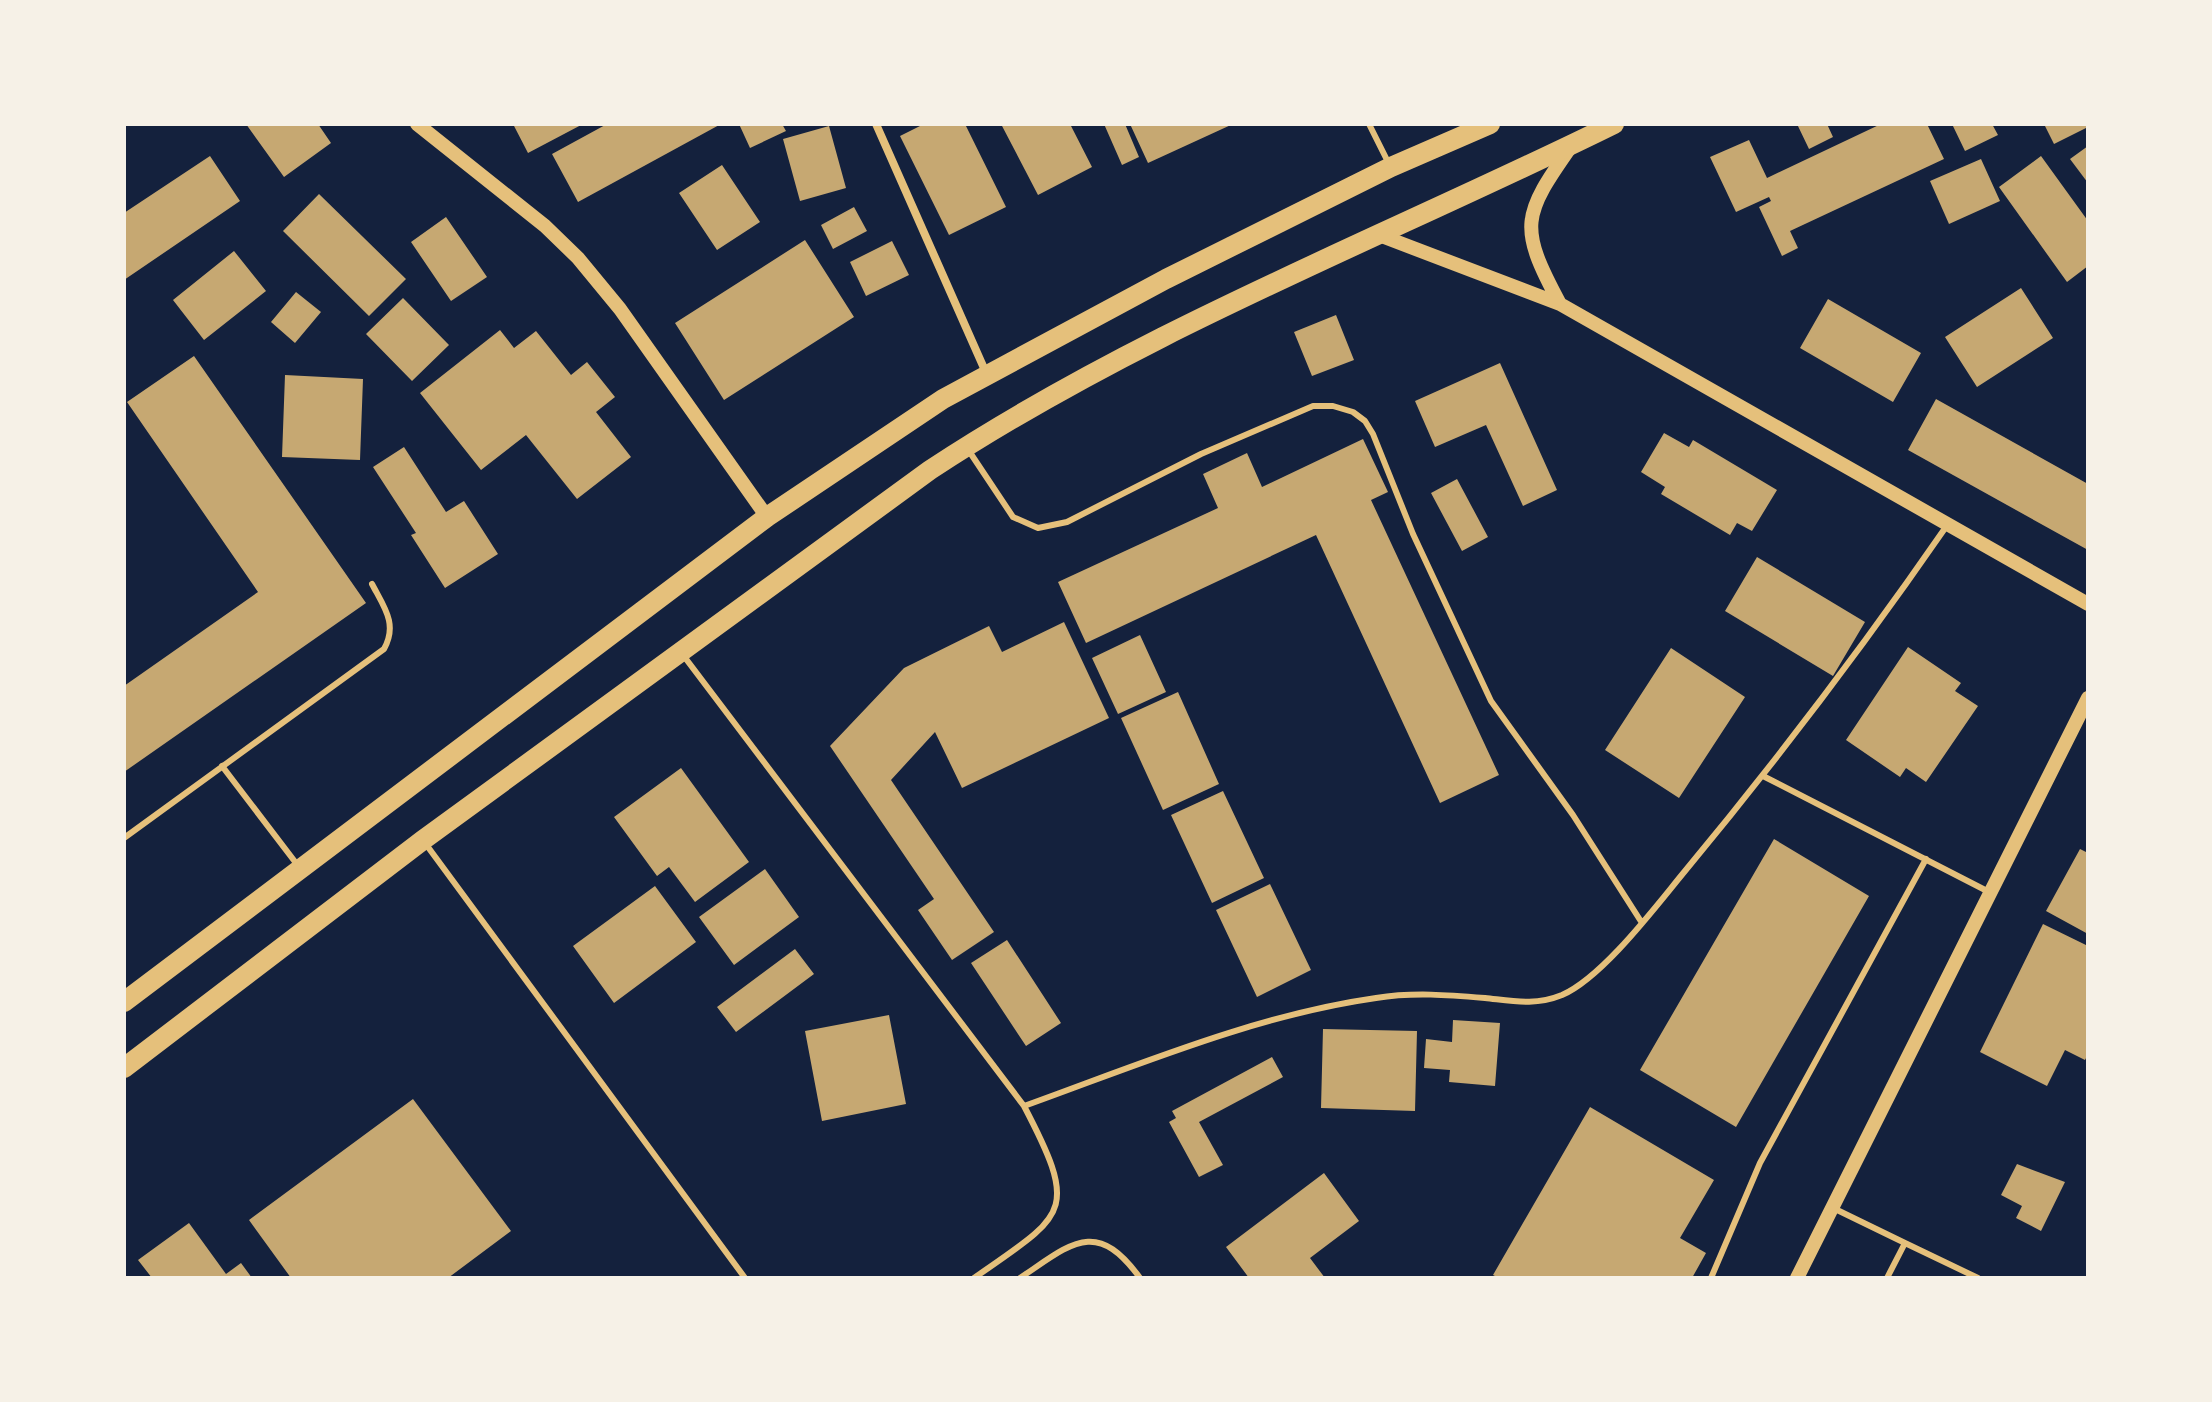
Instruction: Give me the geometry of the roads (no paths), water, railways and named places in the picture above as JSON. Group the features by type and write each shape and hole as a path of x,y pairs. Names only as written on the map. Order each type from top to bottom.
{"main road":[{"path":"124,1002 767,517 943,399 1166,279 1391,167 1490,124"},
{"path":"124,1068 423,840 966,446 1110,362 1614,124"}],"street":[{"path":"417,124 545,226 578,258 620,309 767,517"},
{"path":"876,124 987,375"},
{"path":"1560,304 1532,245 1531,213 1548,179 1573,144"},
{"path":"1379,235 1560,304 2088,604"},
{"path":"1797,1278 2088,698"}],"lane":[{"path":"1369,124 1391,167"},
{"path":"966,446 1013,517 1038,528 1067,522 1201,454 1313,406 1333,406 1353,412 1365,421 1373,434 1413,534 1491,701 1573,815 1642,923"},
{"path":"1024,1106 1251,1027 1345,1003 1419,994 1528,1004 1565,994 1589,977 1642,923 1763,776 1854,659 1948,524"},
{"path":"124,838 384,649 390,637 391,620 372,584"},
{"path":"681,653 1024,1106 1052,1164 1058,1187 1055,1212 1033,1237 974,1278"},
{"path":"222,766 301,870"},
{"path":"1763,776 1991,893"},
{"path":"423,840 745,1278"},
{"path":"1711,1278 1760,1163 1926,859"},
{"path":"1833,1208 1978,1278"},
{"path":"1020,1278 1059,1252 1092,1240 1109,1244 1124,1256 1140,1278"},
{"path":"1887,1278 1905,1243"}]}
